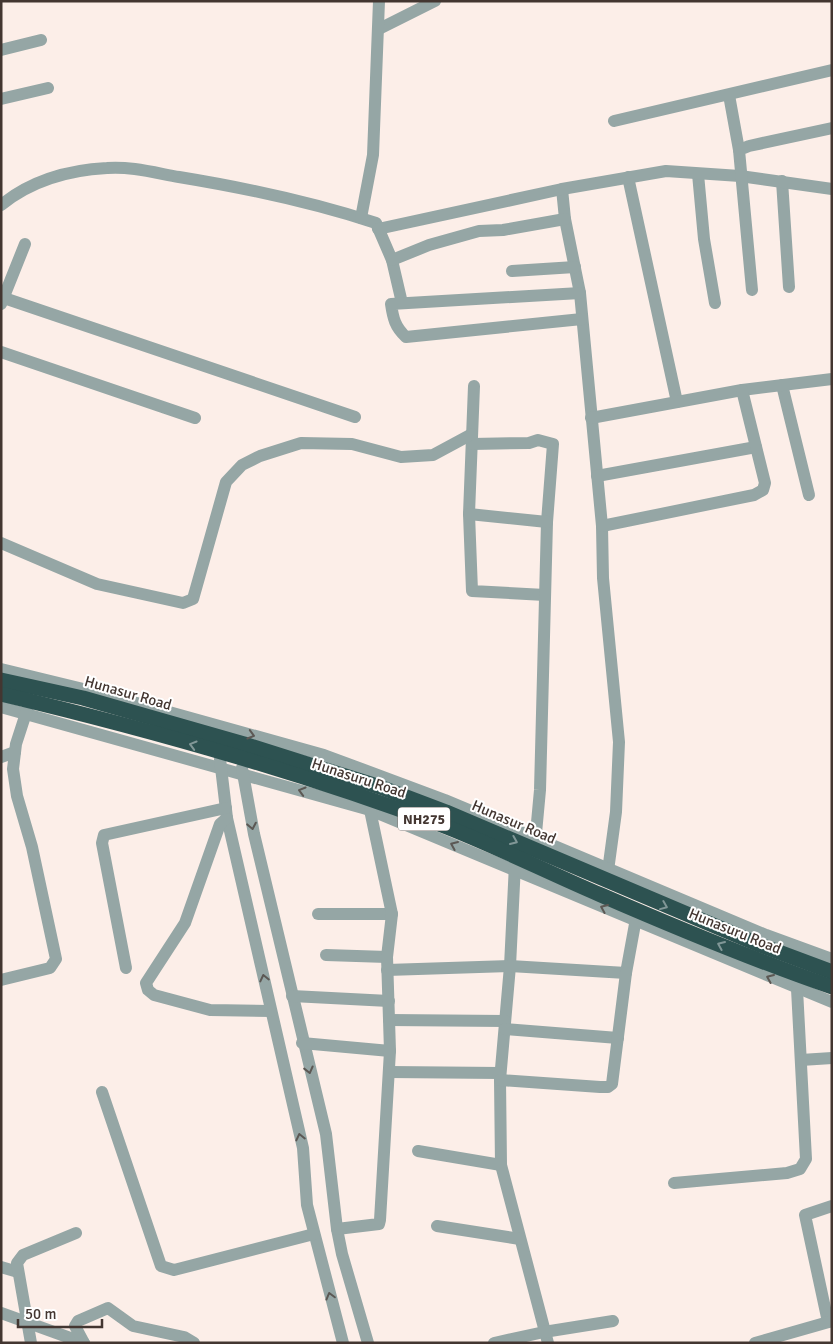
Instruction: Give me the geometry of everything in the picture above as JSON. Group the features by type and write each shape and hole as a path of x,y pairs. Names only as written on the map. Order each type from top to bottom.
{"highway":[{"name":"Hunasur Road","path":"1,680 83,698 222,753 242,759 380,787 534,850 608,876 760,945 832,972"},
{"name":"NH275","path":"1,694 28,707 222,753"},
{"name":"Hunasuru Road","path":"242,759 373,805 440,824 515,863 534,850 636,915 799,983 832,987"}],"street":[{"path":"361,218 373,155 379,1"},
{"path":"379,29 435,1"},
{"path":"1,50 41,40"},
{"path":"614,121 832,70"},
{"path":"1,99 48,88"},
{"path":"729,95 739,150 752,290"},
{"path":"739,150 748,146 832,128"},
{"path":"1,205 20,190 61,174 108,168 225,185 327,207 376,223 392,260 402,303"},
{"path":"378,229 562,189 666,171 740,176 832,189"},
{"path":"698,174 704,239 714,303"},
{"path":"628,178 677,402"},
{"path":"782,181 789,287"},
{"path":"562,189 565,219 580,293 602,526 602,578 619,742 616,812 608,876 832,959"},
{"path":"392,260 429,245 479,231 503,230 565,219"},
{"path":"25,244 2,301 355,417"},
{"path":"512,271 575,267"},
{"path":"580,293 391,304 397,330 406,337 582,319"},
{"path":"1,352 195,418"},
{"path":"591,418 742,390 832,379"},
{"path":"474,386 469,514 472,591 545,596"},
{"path":"782,386 810,495"},
{"path":"602,526 754,495 763,490 765,483 742,390"},
{"path":"1,543 97,584 183,604 193,599 226,482 242,465 260,456 301,443 352,444 402,457 433,455 472,439 530,443 538,440 553,444 547,522 540,790 534,850 445,800 324,756 108,695 1,670"},
{"path":"596,476 756,447"},
{"path":"469,514 547,522"},
{"path":"1,707 28,707 15,752 13,768 17,796 32,847 56,959 50,968 1,980"},
{"path":"1,757 15,752"},
{"path":"343,1343 307,1205 302,1148 227,813 222,753 242,759 254,834 302,1043 326,1134 337,1229 368,1343"},
{"path":"337,1229 379,1224 380,1220 390,1051 387,957 392,914 373,805"},
{"path":"126,968 102,843 104,835 227,813"},
{"path":"227,813 220,824 185,923 146,983 148,990 154,995 210,1010 271,1011"},
{"path":"389,1072 500,1077 608,1087 612,1084 626,972 636,915 515,863 510,966 500,1077 501,1165 546,1337"},
{"path":"318,914 392,914"},
{"path":"326,955 387,957"},
{"path":"387,970 510,966 626,972"},
{"path":"799,983 832,1002"},
{"path":"674,1183 786,1173 800,1169 806,1159 799,983"},
{"path":"292,996 388,1001"},
{"path":"389,1020 505,1025 618,1038"},
{"path":"302,1043 390,1051"},
{"path":"801,1060 832,1058"},
{"path":"102,1092 161,1266 174,1270 314,1234"},
{"path":"418,1151 501,1165"},
{"path":"755,1343 830,1322 804,1215 832,1206"},
{"path":"438,1226 520,1239"},
{"path":"31,1343 17,1263 23,1255 76,1233"},
{"path":"1,1267 18,1272"},
{"path":"84,1343 76,1326 78,1321 108,1308 132,1326 184,1337 194,1343"},
{"path":"1,1314 84,1343"},
{"path":"494,1343 546,1337 613,1321"}]}
